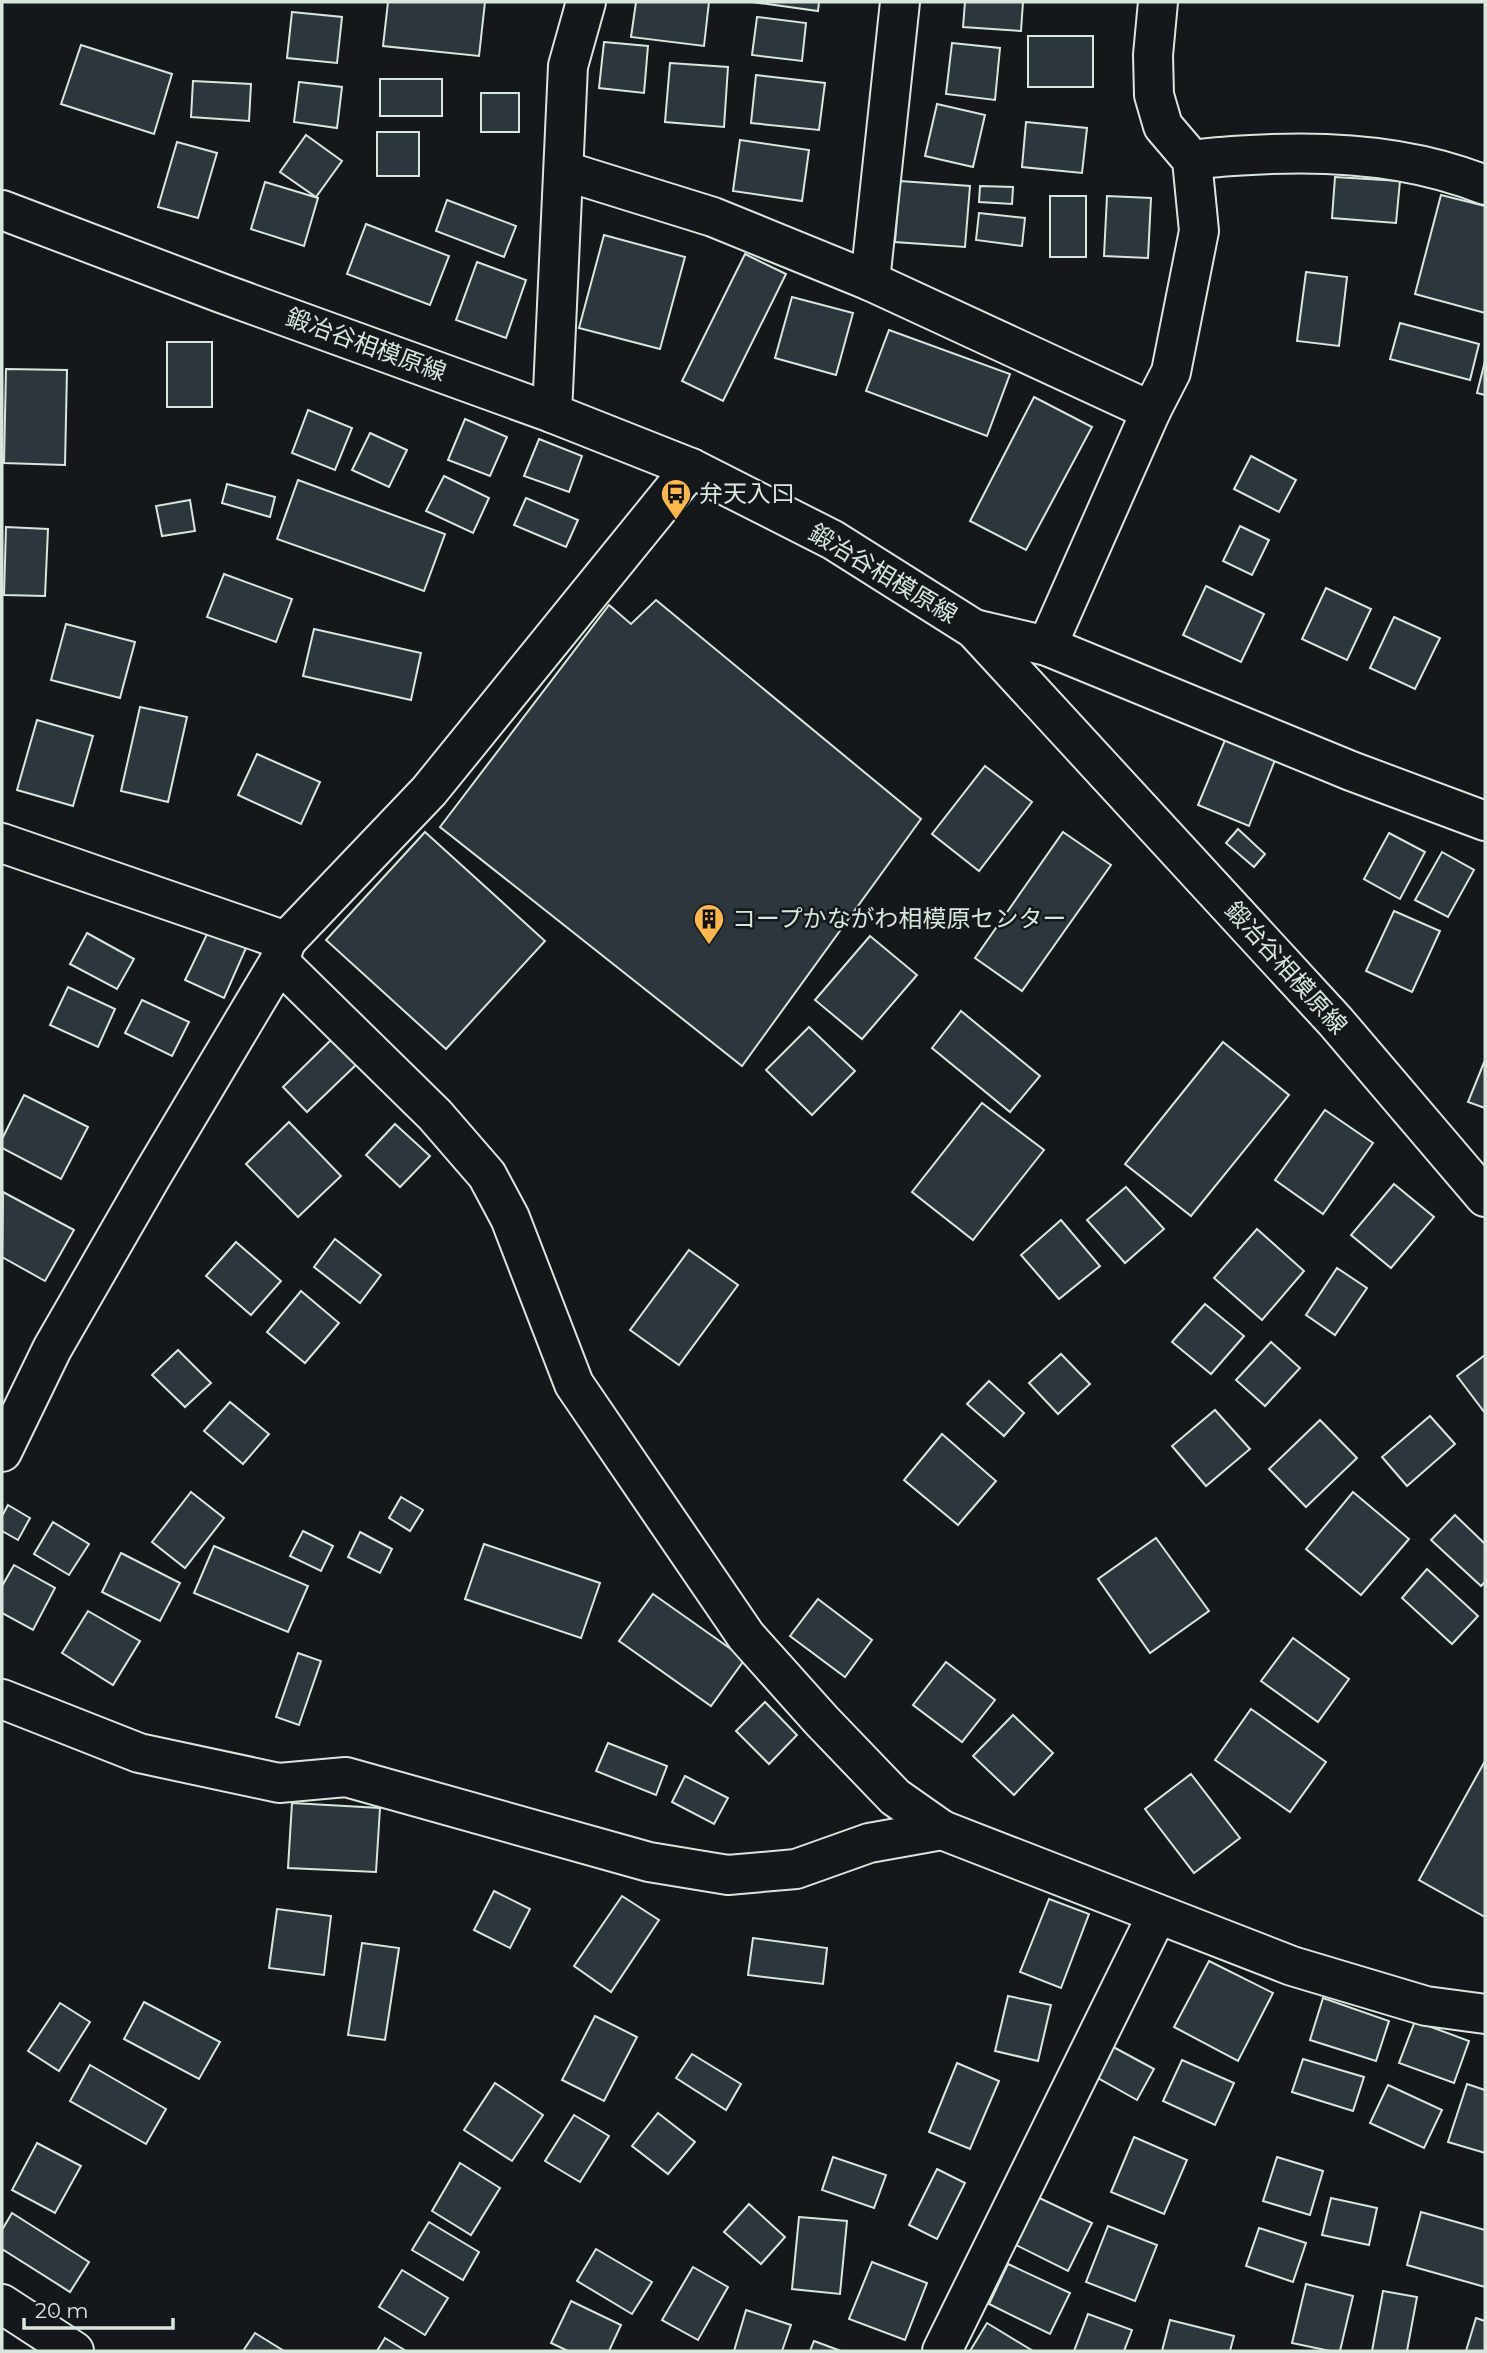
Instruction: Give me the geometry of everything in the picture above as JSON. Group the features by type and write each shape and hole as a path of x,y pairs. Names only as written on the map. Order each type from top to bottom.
{"street":[{"path":"552,413 568,66 586,2"},
{"path":"870,281 900,2"},
{"path":"1046,646 1171,372 1199,231 1192,160 1163,126 1154,95 1153,55 1158,2"},
{"path":"1192,160 1275,153 1335,153 1393,159 1456,173 1485,185"},
{"path":"565,171 713,217 870,281 1151,411"},
{"name":"鍛冶谷相模原線","path":"2,210 552,413 691,468 833,540 974,629 1335,1021 1485,1197"},
{"path":"2,1452 52,1349 282,951 429,792 691,468"},
{"path":"974,629 1046,646 1351,771 1485,821"},
{"path":"2,843 282,951 435,1115 487,1175 510,1218 574,1384 746,1636 895,1797 942,1830 1292,1966 1426,2006 1485,2014"},
{"path":"2,1699 139,1753 279,1783 346,1777 649,1862 728,1875 796,1869 869,1843 942,1830"},
{"path":"942,2351 1157,1915"},
{"path":"2,2304 74,2351"}],"building":[{"path":"388,2 485,2 479,56 383,46"},
{"path":"636,2 709,2 704,46 631,37"},
{"path":"752,2 819,2 818,11"},
{"path":"965,2 1023,2 1021,31 963,27"},
{"path":"292,12 342,17 337,63 287,58"},
{"path":"757,17 806,23 802,61 752,55"},
{"path":"1028,36 1093,36 1093,87 1028,87"},
{"path":"604,42 648,46 644,93 599,88"},
{"path":"952,43 1000,48 995,100 946,94"},
{"path":"81,45 172,74 154,134 61,104"},
{"path":"670,63 728,67 724,127 665,122"},
{"path":"756,75 825,83 819,130 751,123"},
{"path":"380,79 442,79 442,116 380,116"},
{"path":"193,81 251,84 249,121 191,117"},
{"path":"299,82 342,87 337,128 294,122"},
{"path":"481,93 519,93 519,132 481,132"},
{"path":"937,104 985,115 973,167 925,156"},
{"path":"1026,122 1087,128 1082,173 1022,167"},
{"path":"377,132 419,132 419,176 377,176"},
{"path":"306,135 342,161 316,197 280,172"},
{"path":"740,140 809,150 802,201 733,191"},
{"path":"177,142 217,153 198,218 158,207"},
{"path":"1335,177 1400,181 1396,223 1332,218"},
{"path":"900,181 970,186 965,247 895,242"},
{"path":"265,182 318,198 304,246 251,229"},
{"path":"980,186 1013,187 1012,204 979,202"},
{"path":"1441,195 1485,206 1485,313 1415,294"},
{"path":"1050,196 1086,196 1086,257 1050,257"},
{"path":"1107,196 1151,198 1148,258 1104,256"},
{"path":"447,200 516,226 504,257 436,231"},
{"path":"979,213 1025,218 1022,246 976,240"},
{"path":"366,224 449,256 430,305 347,274"},
{"path":"604,235 685,257 660,349 579,328"},
{"path":"745,254 786,274 723,401 682,381"},
{"path":"477,262 526,280 506,338 456,320"},
{"path":"1306,272 1347,277 1339,346 1297,341"},
{"path":"792,297 853,313 836,375 775,358"},
{"path":"1400,323 1479,344 1470,380 1390,359"},
{"path":"889,330 1010,374 987,436 866,391"},
{"path":"167,342 212,342 212,407 167,407"},
{"path":"1485,361 1485,395 1477,393"},
{"path":"6,369 67,370 65,465 4,463"},
{"path":"1034,397 1092,427 1026,550 970,521"},
{"path":"308,410 352,428 335,470 292,453"},
{"path":"465,419 507,437 490,476 448,460"},
{"path":"370,433 407,450 389,487 352,470"},
{"path":"539,439 582,456 569,492 524,476"},
{"path":"1251,456 1296,480 1279,512 1234,489"},
{"path":"444,476 489,498 473,533 426,511"},
{"path":"298,480 445,534 424,591 277,539"},
{"path":"227,484 275,497 270,517 222,503"},
{"path":"526,498 578,520 566,547 514,525"},
{"path":"190,500 195,531 162,536 156,506"},
{"path":"1240,526 1269,540 1252,575 1223,561"},
{"path":"6,527 48,529 45,596 4,595"},
{"path":"224,574 292,599 276,642 207,617"},
{"path":"1206,586 1264,614 1241,662 1183,635"},
{"path":"1326,588 1371,609 1347,660 1302,639"},
{"name":"コープかながわ相模原センター","path":"656,600 921,819 742,1066 440,827 609,605 631,624"},
{"path":"1394,617 1440,638 1415,689 1370,668"},
{"path":"66,624 135,642 120,698 51,680"},
{"path":"314,629 421,653 411,700 303,676"},
{"path":"140,707 187,717 168,802 121,791"},
{"path":"37,720 93,736 73,806 17,790"},
{"path":"1225,740 1275,760 1249,826 1198,805"},
{"path":"257,754 320,782 301,824 238,795"},
{"path":"985,766 1032,802 979,871 932,834"},
{"path":"1238,829 1265,854 1254,867 1226,843"},
{"path":"425,832 545,941 446,1049 326,940"},
{"path":"1063,832 1111,865 1022,991 975,958"},
{"path":"1389,833 1425,852 1400,899 1364,879"},
{"path":"1442,852 1474,870 1448,917 1415,900"},
{"path":"1394,911 1440,931 1412,992 1366,971"},
{"path":"209,930 246,948 224,998 185,980"},
{"path":"87,933 134,959 117,989 70,964"},
{"path":"870,936 917,975 862,1039 815,1000"},
{"path":"68,987 115,1009 98,1047 50,1025"},
{"path":"142,1000 189,1022 172,1056 125,1033"},
{"path":"961,1011 1040,1076 1010,1112 932,1048"},
{"path":"809,1027 855,1071 812,1115 766,1070"},
{"path":"333,1038 358,1063 307,1112 283,1087"},
{"path":"1223,1042 1289,1095 1191,1216 1125,1164"},
{"path":"1485,1060 1485,1108 1468,1102"},
{"path":"24,1095 88,1127 61,1179 2,1148 2,1139"},
{"path":"982,1103 1044,1150 973,1240 912,1192"},
{"path":"1325,1110 1373,1143 1323,1214 1275,1180"},
{"path":"289,1122 341,1176 298,1217 246,1164"},
{"path":"395,1124 430,1156 400,1187 366,1155"},
{"path":"1394,1184 1434,1217 1391,1268 1351,1235"},
{"path":"1126,1187 1164,1229 1125,1263 1087,1220"},
{"path":"3,1192 74,1230 45,1281 2,1257"},
{"path":"1061,1220 1100,1266 1059,1299 1021,1255"},
{"path":"1257,1229 1304,1271 1262,1320 1214,1278"},
{"path":"335,1239 381,1275 360,1303 314,1267"},
{"path":"236,1242 281,1281 251,1315 206,1276"},
{"path":"689,1250 738,1285 679,1365 630,1330"},
{"path":"1337,1268 1367,1288 1335,1335 1306,1315"},
{"path":"301,1291 339,1323 305,1363 267,1332"},
{"path":"1205,1304 1244,1336 1211,1374 1172,1342"},
{"path":"1271,1342 1300,1368 1265,1406 1236,1380"},
{"path":"178,1350 211,1383 185,1407 152,1375"},
{"path":"1061,1354 1090,1384 1058,1414 1029,1383"},
{"path":"1485,1355 1485,1413 1457,1376"},
{"path":"989,1381 1024,1413 1004,1436 967,1404"},
{"path":"230,1402 269,1434 243,1464 204,1431"},
{"path":"1215,1410 1250,1449 1206,1486 1172,1446"},
{"path":"1430,1416 1455,1444 1407,1486 1382,1457"},
{"path":"1320,1420 1357,1458 1306,1507 1269,1469"},
{"path":"942,1434 996,1481 958,1525 904,1480"},
{"path":"191,1492 224,1518 185,1568 152,1542"},
{"path":"1353,1492 1409,1539 1361,1595 1306,1549"},
{"path":"401,1497 423,1510 410,1531 389,1518"},
{"path":"8,1505 30,1518 18,1540 2,1531 2,1516"},
{"path":"1455,1515 1485,1544 1485,1582 1481,1586 1431,1540"},
{"path":"53,1522 89,1544 69,1575 34,1554"},
{"path":"303,1531 333,1546 321,1571 290,1556"},
{"path":"360,1532 392,1549 380,1573 348,1557"},
{"path":"1156,1538 1209,1611 1150,1653 1098,1579"},
{"path":"484,1544 600,1583 581,1638 465,1599"},
{"path":"214,1546 308,1586 288,1632 194,1593"},
{"path":"121,1553 180,1583 160,1621 102,1592"},
{"path":"14,1565 55,1588 33,1630 2,1613 2,1586"},
{"path":"1427,1569 1478,1616 1452,1644 1402,1598"},
{"path":"653,1594 745,1659 711,1706 619,1641"},
{"path":"818,1599 872,1640 845,1677 790,1636"},
{"path":"88,1611 140,1641 113,1685 62,1653"},
{"path":"1293,1638 1349,1679 1318,1722 1261,1681"},
{"path":"298,1653 321,1661 299,1725 276,1717"},
{"path":"946,1662 995,1700 962,1742 913,1705"},
{"path":"765,1702 797,1735 769,1764 736,1731"},
{"path":"1251,1709 1326,1762 1290,1812 1215,1760"},
{"path":"1013,1715 1053,1753 1014,1795 973,1756"},
{"path":"608,1743 667,1766 656,1795 596,1771"},
{"path":"1485,1761 1485,1917 1419,1880"},
{"path":"1191,1774 1240,1838 1194,1873 1145,1809"},
{"path":"685,1776 728,1798 714,1824 672,1802"},
{"path":"292,1803 380,1808 376,1872 288,1868"},
{"path":"494,1891 530,1909 510,1948 474,1930"},
{"path":"622,1896 659,1920 611,1992 574,1966"},
{"path":"1049,1899 1089,1914 1061,1988 1020,1972"},
{"path":"277,1909 331,1916 324,1975 269,1968"},
{"path":"753,1938 827,1948 823,1984 748,1975"},
{"path":"362,1943 399,1948 385,2040 348,2035"},
{"path":"1209,1961 1273,1993 1238,2061 1174,2027"},
{"path":"1008,1996 1051,2005 1038,2061 995,2051"},
{"path":"1323,1998 1389,2021 1376,2061 1310,2040"},
{"path":"144,2002 220,2042 199,2079 124,2039"},
{"path":"60,2003 90,2022 59,2071 28,2051"},
{"path":"595,2016 637,2037 604,2101 562,2080"},
{"path":"1415,2021 1469,2041 1454,2083 1399,2063"},
{"path":"1106,2043 1154,2069 1137,2100 1089,2073"},
{"path":"692,2054 741,2084 726,2110 676,2078"},
{"path":"1303,2059 1364,2077 1353,2111 1292,2092"},
{"path":"1182,2060 1234,2083 1215,2125 1163,2101"},
{"path":"957,2063 999,2081 970,2149 929,2132"},
{"path":"90,2065 166,2109 146,2144 70,2101"},
{"path":"495,2083 543,2115 512,2161 464,2130"},
{"path":"1467,2084 1485,2090 1485,2153 1448,2142"},
{"path":"1388,2085 1442,2110 1424,2148 1370,2123"},
{"path":"658,2113 695,2142 668,2174 632,2146"},
{"path":"574,2115 609,2136 580,2182 545,2161"},
{"path":"1134,2137 1187,2160 1164,2214 1111,2192"},
{"path":"37,2143 81,2166 55,2213 12,2190"},
{"path":"833,2157 886,2175 874,2208 822,2190"},
{"path":"1277,2157 1323,2171 1310,2215 1263,2201"},
{"path":"460,2163 500,2188 471,2235 432,2211"},
{"path":"937,2169 965,2183 937,2239 909,2225"},
{"path":"1031,2194 1092,2223 1068,2271 1008,2241"},
{"path":"1331,2198 1377,2208 1369,2245 1322,2235"},
{"path":"749,2204 785,2237 761,2264 724,2232"},
{"path":"1421,2212 1485,2230 1485,2287 1407,2265"},
{"path":"12,2213 89,2262 70,2292 2,2249 2,2230"},
{"path":"799,2217 847,2221 840,2294 792,2289"},
{"path":"429,2222 479,2252 463,2280 412,2250"},
{"path":"1108,2226 1157,2245 1135,2301 1086,2282"},
{"path":"1259,2228 1306,2243 1293,2282 1246,2266"},
{"path":"596,2249 652,2282 632,2314 577,2281"},
{"path":"872,2262 927,2283 905,2340 849,2319"},
{"path":"1008,2264 1070,2293 1050,2334 989,2304"},
{"path":"693,2267 728,2287 698,2340 662,2320"},
{"path":"402,2270 448,2298 425,2335 379,2307"},
{"path":"1306,2284 1353,2296 1340,2351 1292,2343"},
{"path":"1383,2291 1417,2297 1407,2351 1372,2351"},
{"path":"571,2301 621,2325 609,2351 568,2351 551,2343"},
{"path":"746,2310 791,2325 782,2351 734,2351"},
{"path":"1088,2314 1132,2330 1124,2351 1074,2351"},
{"path":"1476,2318 1485,2321 1485,2351 1466,2351"},
{"path":"1170,2320 1234,2336 1230,2351 1162,2351"},
{"path":"987,2323 1033,2351 970,2351"},
{"path":"255,2333 284,2351 243,2351"},
{"path":"385,2338 406,2351 377,2351"},
{"path":"814,2341 841,2351 810,2351"}],"place":[{"name":"弁天入口","path":"676,521"},
{"name":"コープかながわ相模原センター","path":"709,946"}]}
